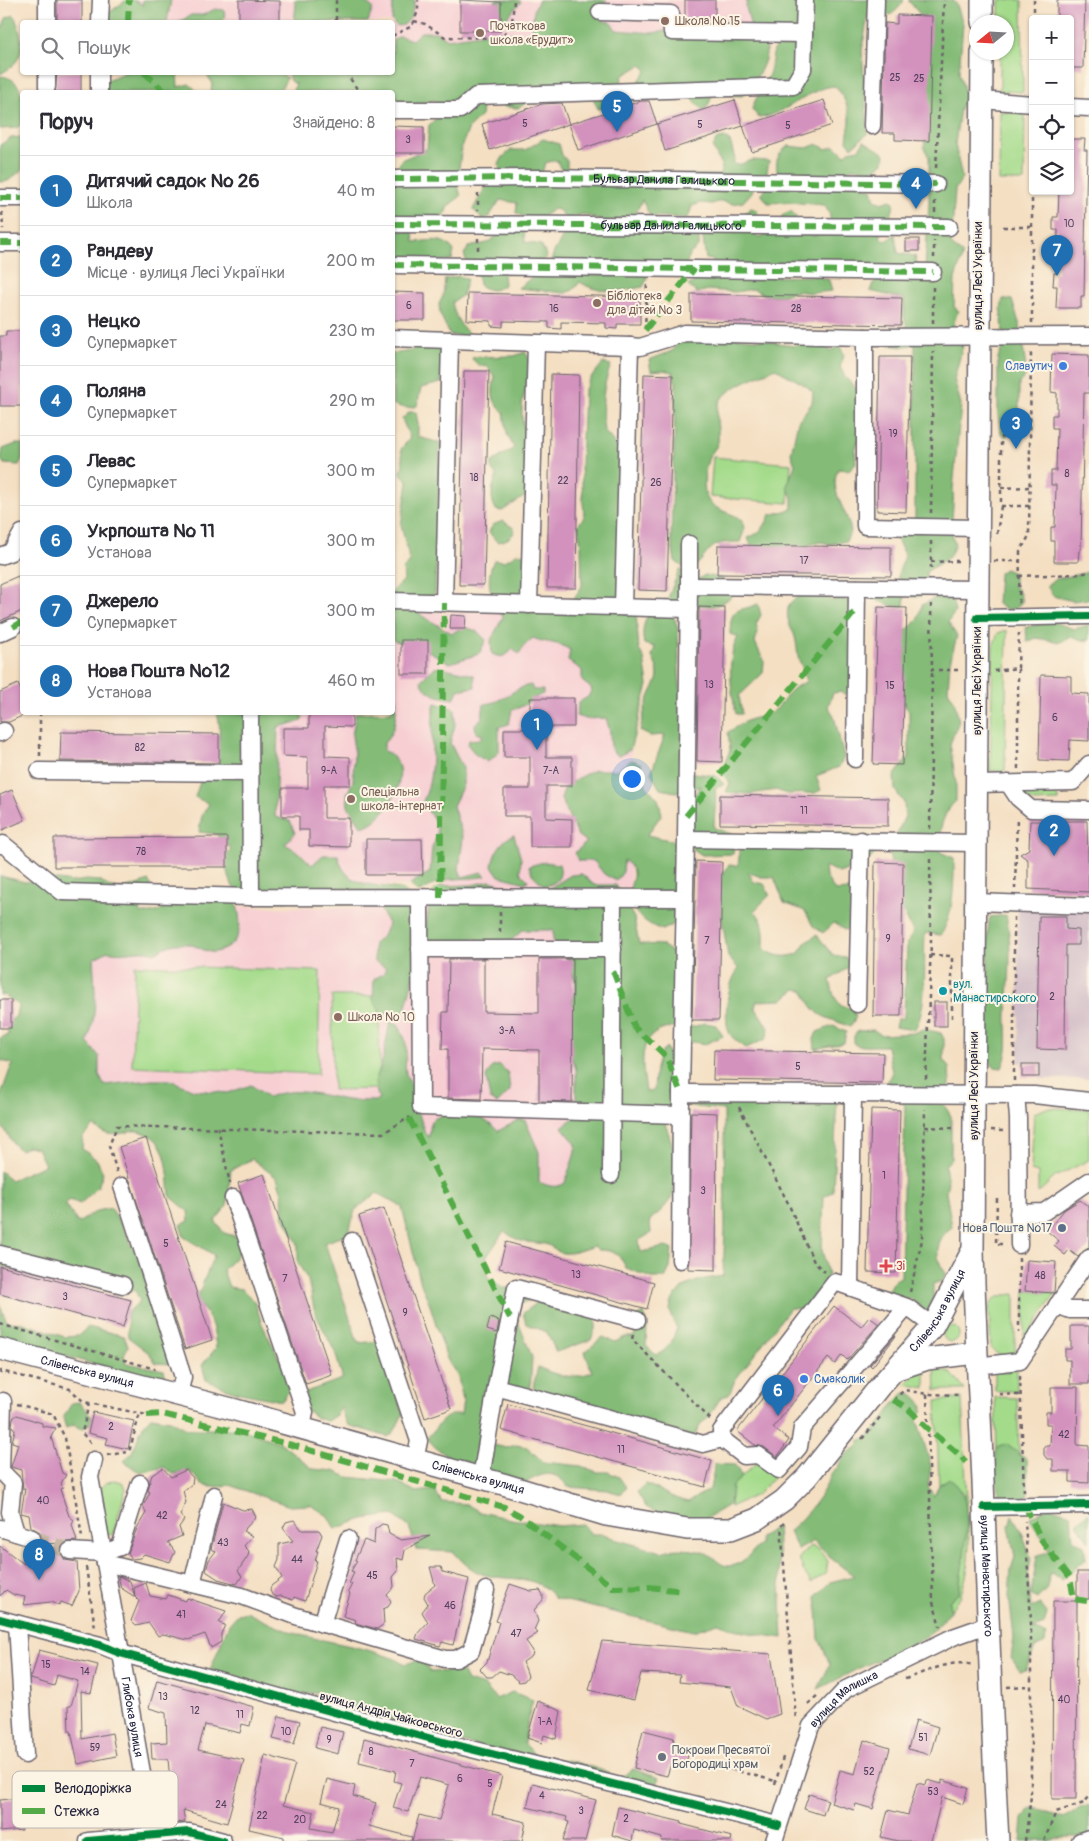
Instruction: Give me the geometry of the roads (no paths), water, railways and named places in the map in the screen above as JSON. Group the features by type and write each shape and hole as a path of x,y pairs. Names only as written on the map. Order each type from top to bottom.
{"main road":[{"path":"982,0 982,15"},
{"name":"вулиця Лесі Українки","path":"972,1250 978,618 978,337 982,60"},
{"name":"Слівенська вулиця","path":"0,1349 302,1428 606,1515 687,1529 731,1529 757,1519 784,1500 807,1477 880,1386 897,1369 937,1320 972,1250"},
{"name":"вулиця Манастирського","path":"972,1250 974,1324 968,1358 984,1507 987,1625 998,1841"},
{"path":"968,1358 943,1350 936,1336 937,1320 950,1311 966,1315 974,1324"},
{"name":"Слівенська вулиця","path":"897,1369 968,1358"}],"street":[{"path":"47,0 47,20"},
{"path":"100,20 101,0"},
{"path":"395,110 460,110 476,96 793,86 803,69 804,0"},
{"path":"872,126 876,0"},
{"path":"600,12 672,14 672,32 804,34"},
{"path":"99,90 100,75"},
{"path":"981,100 1029,104"},
{"path":"1074,106 1089,108"},
{"name":"Бульвар Данила Галицького","path":"395,179 546,178 936,184"},
{"path":"1,198 20,198"},
{"name":"бульвар Данила Галицького","path":"395,224 949,227"},
{"path":"1,243 20,243"},
{"path":"395,265 933,272"},
{"path":"395,338 635,347 686,333 978,337 1089,336"},
{"path":"865,336 865,526 978,528"},
{"path":"444,602 450,340"},
{"path":"529,605 536,344"},
{"path":"623,607 635,347"},
{"path":"0,556 11,552 20,536"},
{"path":"680,1260 689,544"},
{"path":"689,586 978,590"},
{"path":"855,759 857,588"},
{"path":"395,601 688,609"},
{"path":"978,618 1089,616"},
{"path":"250,715 251,897"},
{"path":"976,784 1073,782 1089,764"},
{"path":"39,771 250,772"},
{"path":"1008,783 1018,798 1031,809 1089,810"},
{"path":"686,838 976,843"},
{"path":"857,1004 861,840"},
{"path":"0,845 3,844 62,892 251,897 685,898"},
{"path":"420,898 420,1107 681,1115"},
{"path":"611,1175 613,898"},
{"path":"976,902 1089,906"},
{"path":"420,949 613,949"},
{"path":"681,1093 734,1095 974,1094 1016,1095 1089,1102"},
{"path":"850,1287 854,1094"},
{"path":"1016,1095 1019,1244"},
{"path":"1018,1213 1044,1212 1089,1181"},
{"path":"122,1186 183,1377 179,1396"},
{"path":"233,1198 305,1412 302,1428"},
{"path":"352,1241 418,1441 415,1460"},
{"path":"0,1254 123,1285"},
{"path":"968,1358 1020,1361 1089,1258"},
{"path":"496,1387 703,1444 721,1435 835,1282 937,1320"},
{"path":"481,1478 496,1387 516,1288 637,1320"},
{"path":"1057,1305 1070,1310 1089,1310"},
{"path":"721,1435 744,1456 758,1454 778,1470 799,1446 802,1428 906,1307"},
{"path":"4,1401 1,1471 13,1483 8,1530 32,1538"},
{"name":"Глибока вулиця","path":"94,1460 90,1477 141,1771"},
{"path":"104,1558 120,1547 140,1483"},
{"path":"192,1584 214,1495"},
{"path":"984,1507 1089,1505"},
{"path":"322,1624 348,1539"},
{"path":"77,1551 192,1584 242,1596 322,1624 445,1659 456,1659 470,1651 482,1613 486,1590"},
{"name":"вулиця Андрія Чайковського","path":"0,1619 100,1644 120,1653 443,1742 778,1824"},
{"path":"17,1624 24,1755"},
{"name":"вулиця Малишка","path":"774,1841 811,1726 846,1689 953,1637 987,1625"},
{"path":"88,1841 153,1838 189,1832 223,1841"},
{"path":"1080,1841 1089,1838"}],"tunnel":[{"path":"32,1538 70,1551"}],"place":[{"name":"Школа № 15","path":"665,21"},
{"name":"Початкова школа «Ерудит»","path":"480,33"},
{"name":"Левас","path":"617,132"},
{"name":"Поляна","path":"916,209"},
{"name":"Джерело","path":"1057,276"},
{"name":"Бібліотека дла дітей № 3","path":"597,303"},
{"name":"Славутич","path":"1063,366"},
{"name":"Нецко","path":"1016,449"},
{"name":"Дитячий садок № 26","path":"537,750"},
{"name":"Спеціальна школа-інтернат","path":"351,799"},
{"name":"Рандеву","path":"1054,856"},
{"name":"вул. Манастирського","path":"943,991"},
{"name":"Школа № 10","path":"338,1017"},
{"name":"Нова Пошта №17","path":"1062,1228"},
{"name":"3і","path":"886,1266"},
{"name":"Смаколик","path":"804,1379"},
{"name":"Укрпошта № 11","path":"778,1416"},
{"name":"Нова Пошта №12","path":"39,1580"},
{"name":"Покрови Пресвятої Богородиці храм","path":"662,1757"}]}
